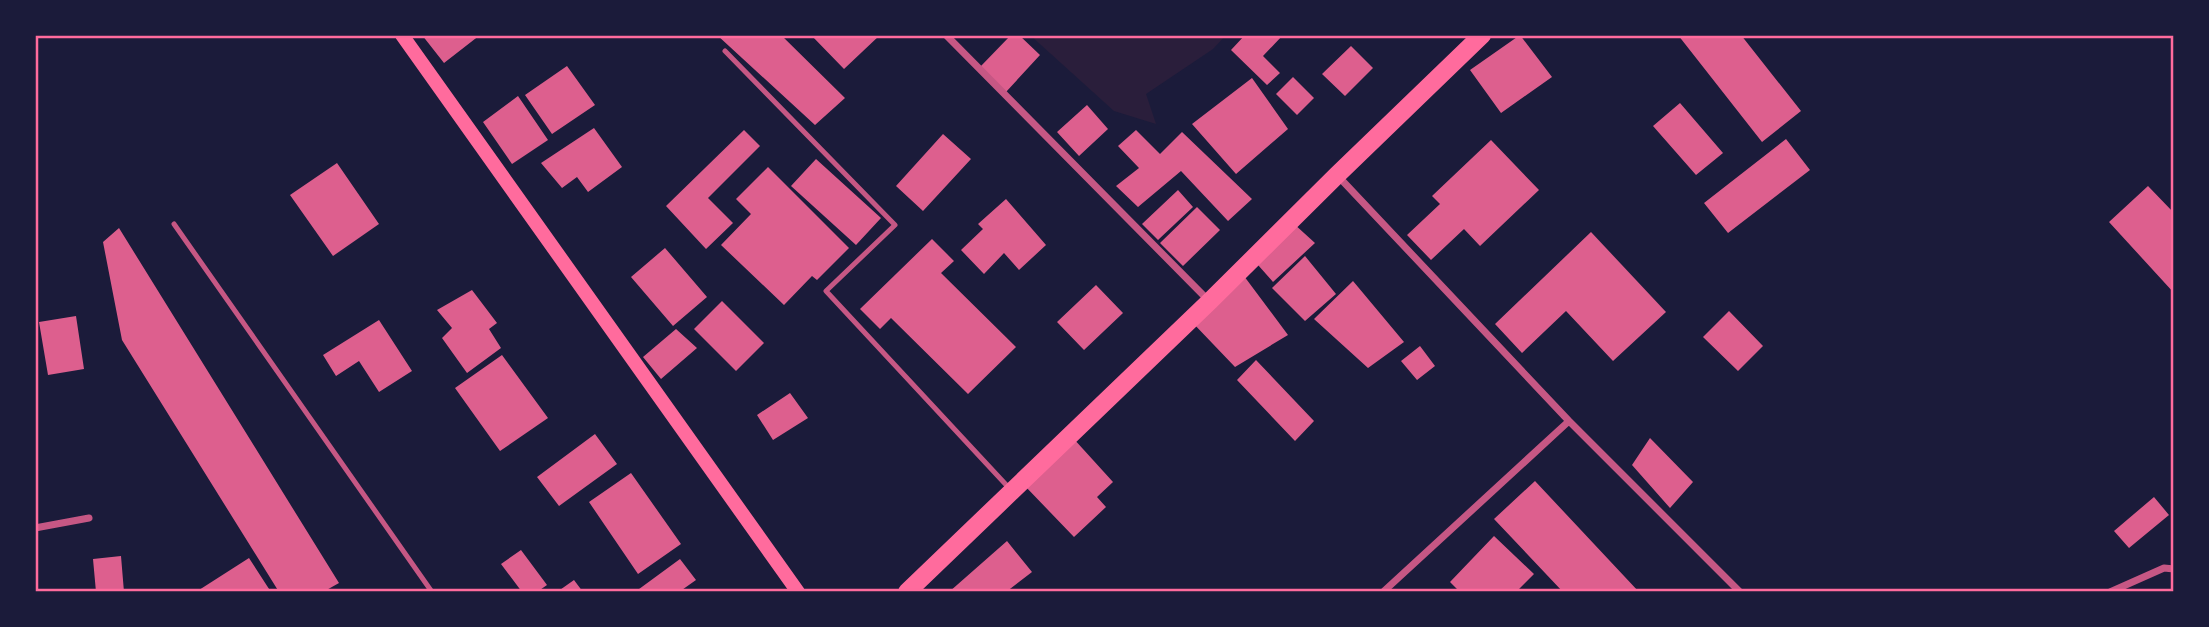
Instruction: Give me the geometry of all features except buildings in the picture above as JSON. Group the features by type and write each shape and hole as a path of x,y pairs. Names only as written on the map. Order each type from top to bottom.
{"main road":[{"path":"402,35 798,592"},
{"path":"907,592 1210,302 1482,35"}],"street":[{"path":"946,35 1210,302"},
{"path":"1337,175 1569,421 1740,592"},
{"path":"1383,592 1569,421"},
{"path":"35,527 89,518"},
{"path":"2110,592 2164,568 2174,569"}],"lane":[{"path":"725,51 895,225 826,291 1012,491"},
{"path":"174,224 432,592"}],"shaded area":[{"path":"1030,35 1226,35 1213,49 1146,94 1156,124 1114,111"}]}
